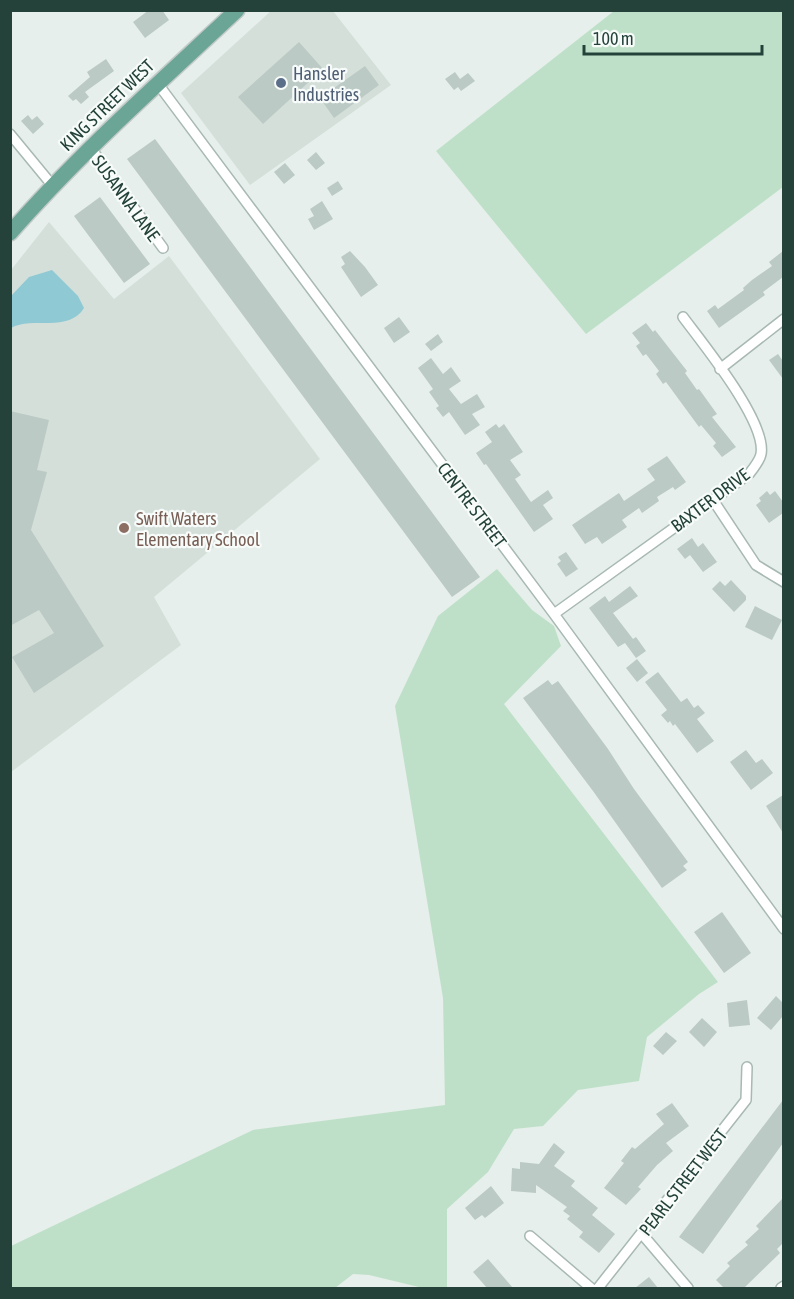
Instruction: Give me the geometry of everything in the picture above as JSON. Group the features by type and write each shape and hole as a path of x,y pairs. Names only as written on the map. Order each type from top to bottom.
{"main road":[{"name":"KING STREET WEST","path":"10,233 52,185 90,147 237,10"}],"street":[{"name":"CENTRE STREET","path":"158,84 554,614 783,929"},
{"path":"10,134 52,185"},
{"name":"SUSANNA LANE","path":"90,147 163,248"},
{"name":"BAXTER DRIVE","path":"554,614 749,474 761,455 759,432 747,408 683,317"},
{"path":"720,369 783,319"},
{"path":"713,500 756,565 783,582"},
{"name":"PEARL STREET WEST","path":"598,1288 746,1100 747,1067"},
{"path":"642,1234 688,1288"},
{"path":"530,1236 591,1288"}],"shaded area":[{"path":"272,10 333,11 391,85 250,185 181,93"},
{"name":"Swift Waters Elementary School","path":"49,222 114,299 169,256 320,459 154,597 181,645 11,772 11,270"}],"green space":[{"path":"614,11 783,11 783,187 586,334 436,151"},
{"path":"497,569 532,610 554,626 561,646 504,704 718,982 699,994 647,1037 639,1081 578,1090 543,1126 514,1129 488,1172 447,1209 447,1288 423,1288 369,1275 353,1274 335,1288 11,1288 11,1246 253,1130 445,1105 443,998 395,706 438,616"}],"water":[{"path":"52,270 78,296 84,308 77,316 69,320 29,323 11,328 11,296 29,277"}],"building":[{"path":"149,10 162,10 169,20 145,38 133,22"},
{"name":"Hansler Industries","path":"299,42 323,69 263,124 238,97"},
{"path":"106,59 114,71 85,92 89,97 81,104 76,99 73,101 68,96 90,77 87,72"},
{"path":"365,66 379,85 334,118 320,98"},
{"path":"455,72 460,79 468,73 475,81 461,91 458,87 454,90 445,79"},
{"path":"28,115 32,120 37,116 44,124 33,134 21,121"},
{"path":"155,139 480,577 452,597 127,159"},
{"path":"316,152 325,163 316,170 307,160"},
{"path":"285,163 295,175 284,184 274,172"},
{"path":"338,181 343,189 332,196 327,188"},
{"path":"100,197 150,264 124,283 74,216"},
{"path":"322,201 333,219 314,230 308,219 314,216 310,209"},
{"path":"350,251 378,285 361,297 341,267 345,264 341,257"},
{"path":"783,251 783,277 763,292 765,295 719,328 707,311 715,305 718,309 744,290 743,288 752,280 772,266 769,262"},
{"path":"399,317 410,332 394,343 384,328"},
{"path":"646,323 653,332 655,330 687,371 685,373 717,414 712,417 736,447 722,457 713,446 716,443 701,425 699,427 666,382 663,384 656,374 659,371 646,354 643,356 636,346 640,343 632,333"},
{"path":"438,334 443,342 431,351 425,344"},
{"path":"778,354 783,361 783,379 769,360"},
{"path":"431,358 443,374 451,367 461,381 449,389 461,404 477,394 485,407 472,414 480,425 465,435 449,412 443,417 436,408 439,406 429,392 433,389 418,368"},
{"path":"10,411 49,420 37,470 47,472 31,530 104,646 34,693 12,657 54,633 39,610 10,626"},
{"path":"496,424 499,428 504,424 523,452 510,460 521,475 515,479 531,502 548,490 553,498 543,505 553,519 534,532 476,453 492,442 485,432"},
{"path":"667,456 686,482 675,490 673,487 657,497 659,501 642,513 639,508 622,520 627,527 602,544 597,537 585,544 572,525 619,493 624,501 655,480 647,469"},
{"path":"767,491 770,495 775,491 783,502 783,513 769,523 756,505 761,501 759,498"},
{"path":"692,538 698,547 703,543 717,562 703,572 690,555 685,559 677,549"},
{"path":"566,552 578,569 566,577 557,564 561,561 558,557"},
{"path":"731,580 746,596 746,600 734,612 712,589 720,581 725,586"},
{"path":"630,586 638,596 613,613 633,639 636,637 646,651 636,658 625,643 618,647 589,608 605,596 609,602"},
{"path":"755,606 782,620 772,640 745,627"},
{"path":"637,659 648,673 637,682 626,668"},
{"path":"658,672 681,702 687,698 694,708 698,705 705,713 697,719 714,741 697,753 675,724 673,726 670,721 668,723 661,715 667,710 645,682"},
{"path":"548,680 552,685 558,681 688,862 683,866 687,870 662,888 523,698"},
{"path":"746,750 756,763 762,759 773,773 751,790 730,762"},
{"path":"783,795 783,833 766,806"},
{"path":"722,912 751,953 724,973 694,932"},
{"path":"776,996 783,1003 783,1016 771,1030 757,1018"},
{"path":"747,1000 750,1025 729,1027 727,1003"},
{"path":"702,1018 717,1032 704,1047 689,1032"},
{"path":"666,1032 677,1041 663,1055 653,1046"},
{"path":"783,1100 783,1143 703,1254 679,1237"},
{"path":"672,1103 689,1126 666,1143 673,1151 657,1165 638,1187 641,1189 626,1205 604,1188 624,1163 621,1161 632,1147 635,1149 664,1124 656,1114"},
{"path":"554,1143 565,1152 554,1166 575,1181 571,1186 598,1208 592,1215 615,1234 599,1253 579,1237 583,1232 567,1219 570,1216 563,1211 567,1207 536,1185 536,1193 511,1191 512,1168 520,1169 520,1162 539,1164"},
{"path":"491,1186 504,1203 485,1218 482,1215 475,1220 465,1208"},
{"path":"783,1198 783,1243 777,1249 780,1253 744,1288 724,1288 716,1280 730,1266 727,1263 748,1245 745,1242 759,1229 756,1226"},
{"path":"488,1259 513,1288 487,1288 473,1272"},
{"path":"649,1277 658,1288 635,1288"}],"place":[{"name":"Hansler Industries","path":"281,83"},
{"name":"Swift Waters Elementary School","path":"124,528"}]}
